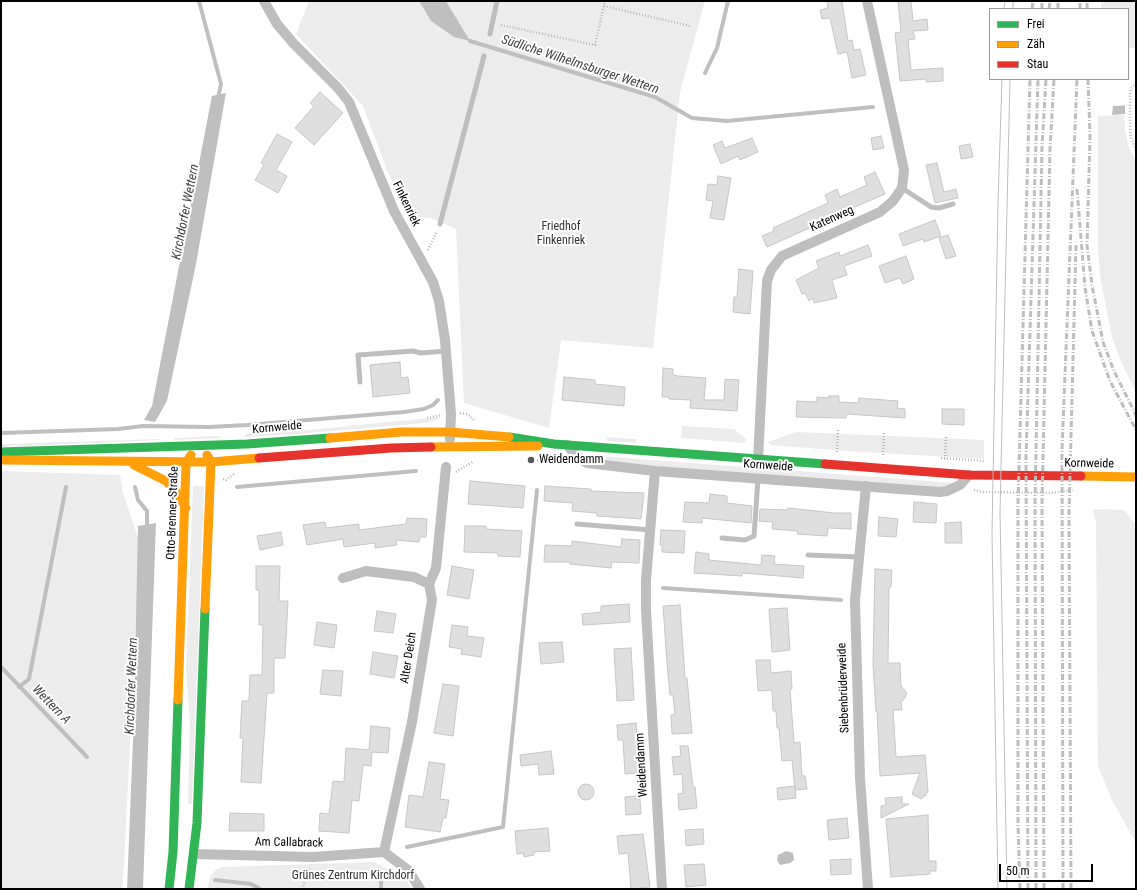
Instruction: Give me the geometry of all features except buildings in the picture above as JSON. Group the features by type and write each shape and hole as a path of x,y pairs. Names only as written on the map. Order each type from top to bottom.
{"main road":[{"name":"Kornweide","path":"1,452 247,444 401,432 450,432 503,435 554,444 969,475 1136,477"},
{"name":"Kornweide","path":"1,460 186,463 260,460 361,450 449,447 531,448 554,444"},
{"path":"199,445 211,462"},
{"name":"Otto-Brenner-Straße","path":"189,889 183,853 186,463 199,445"},
{"path":"122,462 144,468 166,481 175,490 186,508"},
{"name":"Otto-Brenner-Straße","path":"169,889 197,816 211,462"}],"street":[{"name":"Finkenriek","path":"264,1 286,34 302,53 338,88 349,102 391,205 436,290 446,351 451,414 449,447"},
{"path":"867,1 904,170 902,188"},
{"name":"Katenweg","path":"758,460 767,282 771,270 782,256 880,212 893,201 902,188"},
{"path":"567,445 575,456 587,463"},
{"name":"Kornweide","path":"587,463 655,471 940,492 947,491 960,485 969,475"},
{"name":"Alter Deich","path":"384,852 412,722 432,600 429,584 436,568 446,467"},
{"name":"Weidendamm","path":"655,471 646,580 646,610 662,889"},
{"name":"Siebenbrüderweide","path":"866,486 855,600 860,778 868,889"},
{"path":"343,578 366,571 414,577 429,584"},
{"path":"384,852 408,870 420,889"},
{"name":"Am Callabrack","path":"183,853 313,857 384,852"}],"lane":[{"path":"490,34 497,1"},
{"path":"440,224 484,56"},
{"path":"902,188 932,207 939,208 953,204"},
{"path":"360,382 358,355 413,351 421,353 446,351"},
{"path":"722,538 745,540 754,536 758,479"},
{"path":"576,524 650,530"},
{"path":"808,555 859,557"}],"path":[{"path":"492,23 595,45 606,1"},
{"path":"604,6 690,26"},
{"path":"1136,83 1131,88 1130,94 1130,128 1136,151"},
{"path":"1133,143 1136,139"},
{"path":"422,261 440,224"},
{"path":"451,414 467,414 478,424"},
{"path":"837,450 838,430"},
{"path":"883,453 884,432"},
{"path":"945,459 946,436"},
{"path":"829,452 845,453"},
{"path":"875,455 891,456"},
{"path":"937,458 992,461"},
{"path":"524,460 587,463"},
{"path":"445,479 474,461 481,461"},
{"path":"221,479 226,480 236,472"},
{"path":"974,490 983,492 1051,493 1078,489"},
{"path":"302,889 313,857"}],"green space":[{"name":"Friedhof Finkenriek","path":"309,1 419,1 431,21 469,41 446,1 705,1 680,92 653,348 561,340 549,428 464,403 456,229 431,218 409,217 387,170 363,106 296,34"},
{"path":"1101,1 1136,1 1136,48 1129,48 1129,8 1101,8"},
{"path":"1124,115 1128,145 1136,161 1136,393 1120,359 1112,337 1101,282 1098,253 1098,116"},
{"path":"440,417 437,420 425,423 245,437 245,434 298,431"},
{"path":"682,426 734,429 746,439 744,443 681,438"},
{"path":"796,432 984,440 984,459 847,451 771,445 768,442"},
{"path":"219,436 220,438 175,440 175,438"},
{"path":"607,437 636,439 636,443 607,441"},
{"path":"161,440 1,447 1,444"},
{"path":"584,455 954,483 945,488 597,462 588,459"},
{"path":"1,471 120,475 123,493 140,544 123,884 121,889 1,889"},
{"path":"193,486 204,486 192,804 188,804 190,722 186,673"},
{"path":"1093,509 1124,510 1136,525 1136,843 1112,800 1098,766 1096,523"},
{"name":"Grünes Zentrum Kirchdorf","path":"374,862 405,878 412,889 207,889 210,876 216,870 223,867"}],"shaded area":[{"path":"419,1 446,1 470,41 454,37 431,21"},
{"path":"226,93 196,264 167,401 155,422 144,420 152,406 212,96"},
{"path":"1136,105 1136,113 1112,115 1113,106"},
{"path":"156,523 143,889 127,889 134,715 138,526"},
{"path":"786,851 793,853 794,860 790,863 780,865 777,860 778,855"}],"pier":[{"path":"1135,103 1135,115 1125,116 1125,104"}],"waterway":[{"name":"Kirchdorfer Wettern","path":"199,1 221,84 218,98"},
{"path":"705,73 717,48 728,1"},
{"name":"Südliche Wilhelmsburger Wettern","path":"470,41 655,97 692,118 727,121 873,107"},
{"path":"1,433 118,429 143,426 209,427 247,425 404,412 424,409 433,405 438,400"},
{"path":"237,487 416,471"},
{"path":"19,687 29,679 66,487"},
{"name":"Kirchdorfer Wettern","path":"135,487 138,500 147,511 147,529"},
{"path":"407,847 503,827 537,490"},
{"path":"663,588 841,600"},
{"name":"Wettern A","path":"1,667 87,757"},
{"path":"215,880 251,884 260,889"},
{"path":"381,881 381,889"}],"tram line":[{"path":"1004,8 1005,1"},
{"path":"1013,1 1013,8"},
{"path":"998,889 992,534 998,202 1002,80"},
{"path":"1007,889 1000,512 1010,80"}],"railway":[{"path":"1032,8 1033,1"},
{"path":"1042,1 1042,8"},
{"path":"1049,8 1050,1"},
{"path":"1058,1 1058,8"},
{"path":"1080,1 1080,8"},
{"path":"1087,1 1087,8"},
{"path":"1020,889 1018,823 1018,503 1030,80"},
{"path":"1028,889 1026,457 1038,80"},
{"path":"1036,889 1035,503 1042,147 1046,80"},
{"path":"1044,889 1042,503 1050,149 1054,80"},
{"path":"1063,889 1062,449 1077,80"},
{"path":"1088,80 1090,136 1087,245 1092,285 1103,342 1114,371 1136,415"},
{"path":"1077,189 1085,287 1092,331 1110,381 1136,430"},
{"path":"1071,889 1069,513 1076,245"}],"traffic: fast":[{"path":"509,437 554,444 825,464"},
{"path":"1,452 247,444 330,438"},
{"path":"189,889 197,823 205,609"},
{"path":"169,889 173,852 178,700"}],"traffic: slow":[{"path":"330,438 401,432 450,432 509,437"},
{"path":"431,447 538,446"},
{"path":"178,700 186,463 191,455"},
{"path":"205,609 211,462 207,455"},
{"path":"1,460 211,462 259,458"},
{"path":"134,465 166,481 175,490 186,508"},
{"path":"1081,476 1136,477"}],"traffic: jam":[{"path":"259,458 391,448 431,447"},
{"path":"825,464 969,475 1081,476"}],"place":[{"name":"Weidendamm","path":"531,460"}]}
